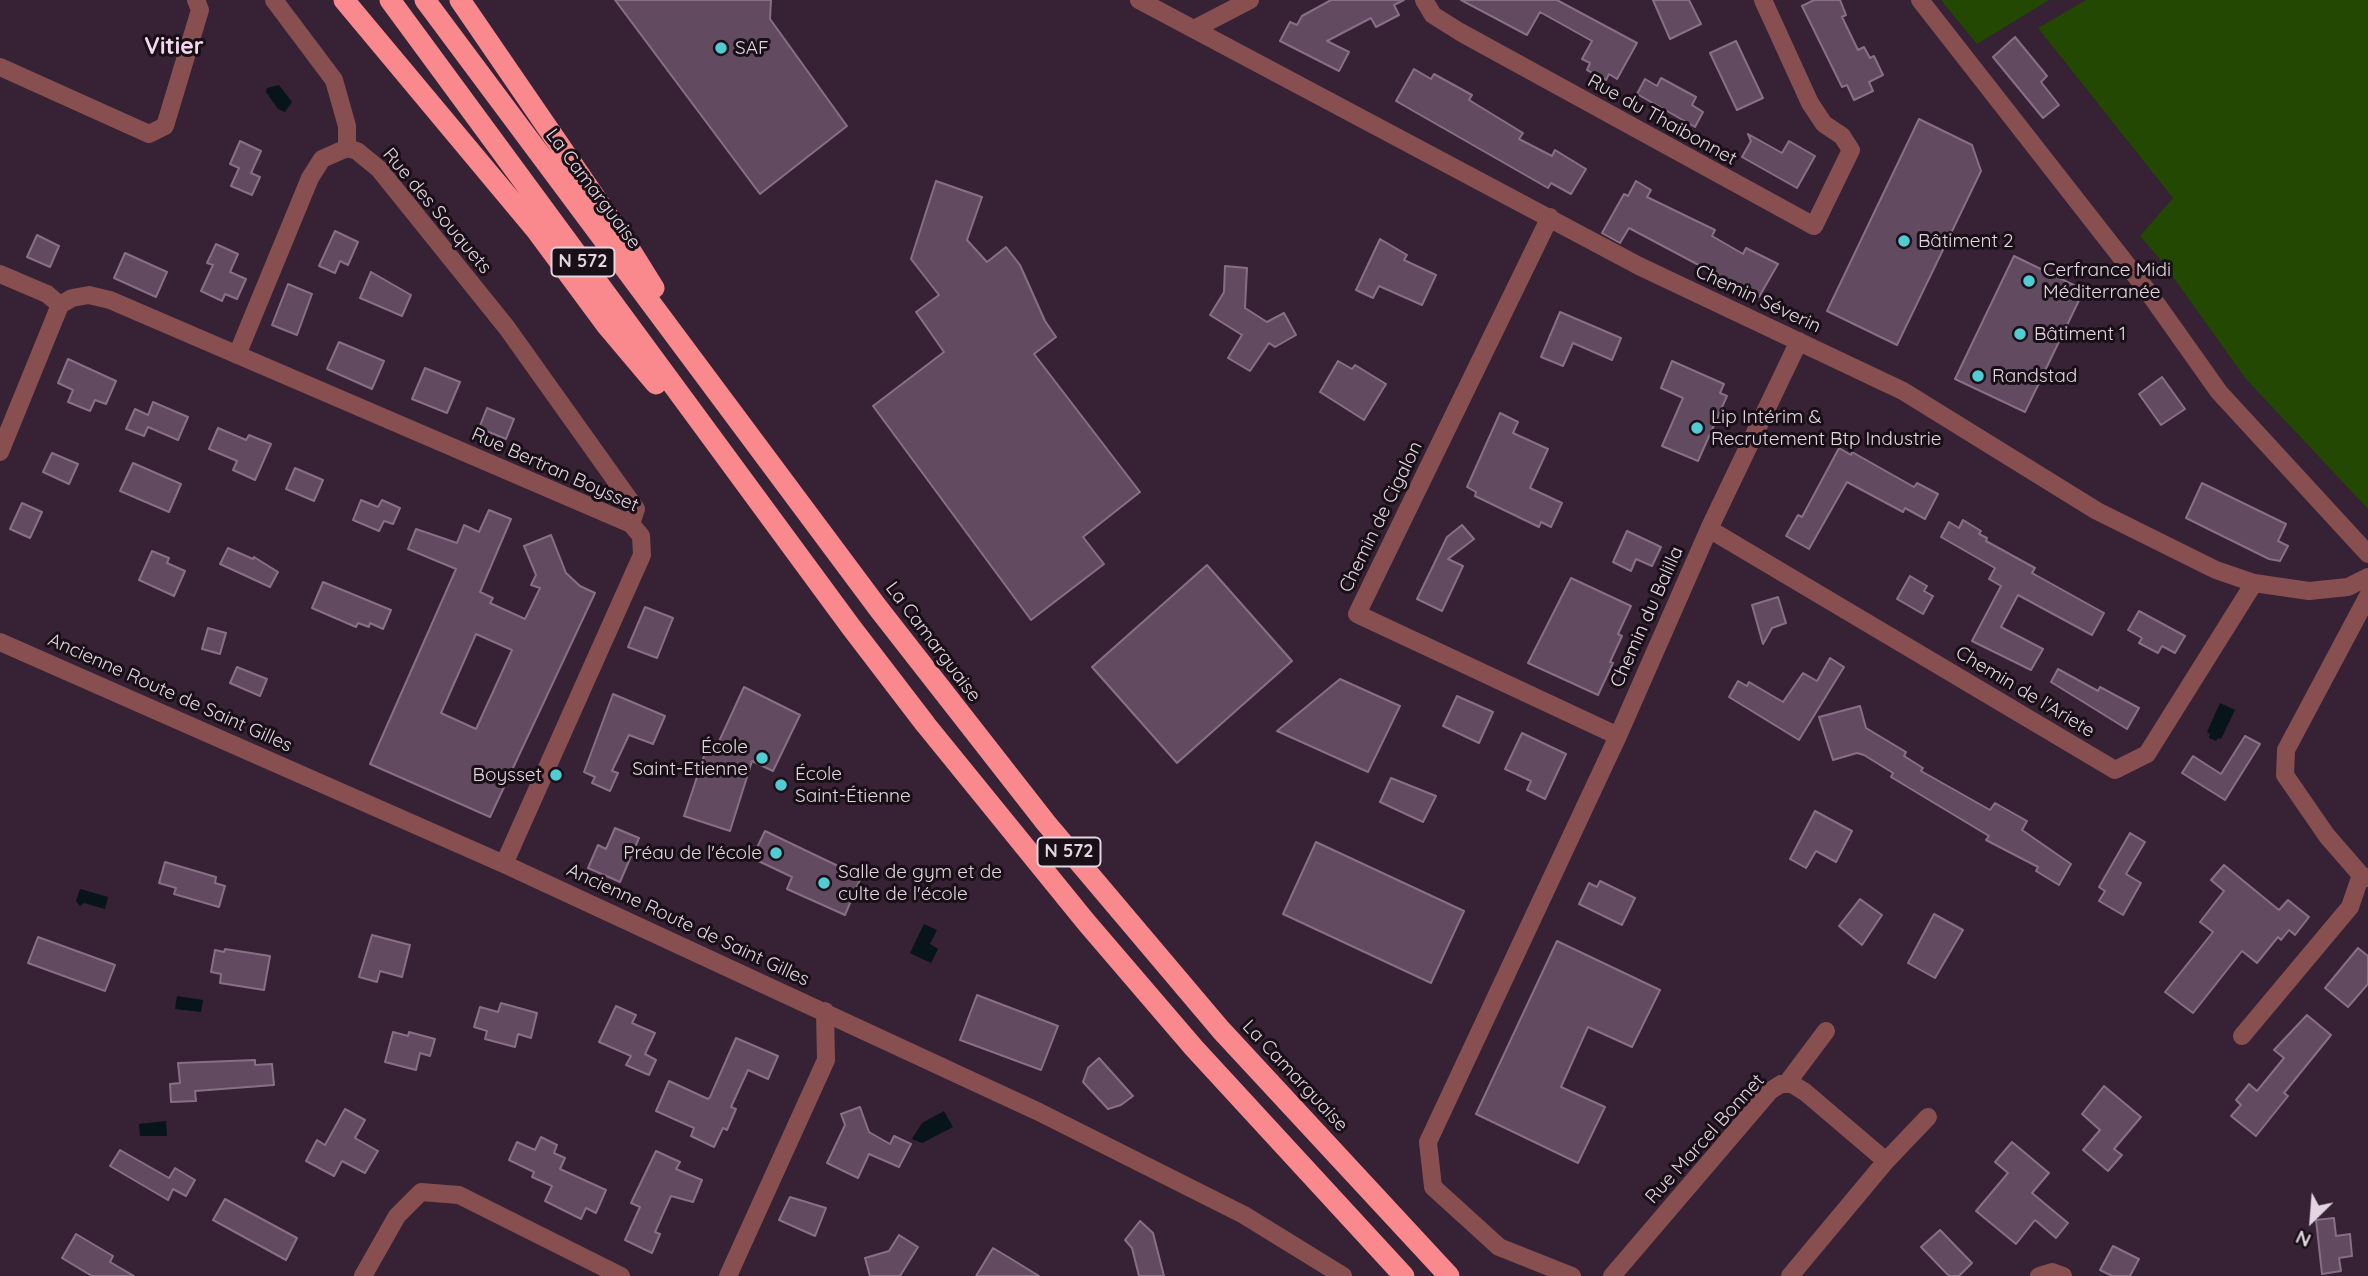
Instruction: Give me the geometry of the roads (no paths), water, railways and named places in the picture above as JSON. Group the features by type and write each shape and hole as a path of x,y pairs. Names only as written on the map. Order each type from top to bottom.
{"highway":[{"path":"344,0 536,230 607,326 776,525"},
{"name":"N 572","path":"390,0 926,725 1086,922 1194,1048 1404,1276"},
{"name":"La Camarguaise","path":"425,0 949,701 1046,823 1221,1030 1449,1276"},
{"path":"460,0 621,235 722,400"}],"street":[{"path":"0,67 149,134 166,126 200,10 196,0"},
{"path":"0,452 60,305 72,298 89,295 110,300 237,355 310,178 322,159 347,148 347,126 334,80 274,0"},
{"name":"Chemin Séverin","path":"1139,0 1639,266 1919,399 2096,511 2216,569 2254,583 2309,591 2348,587 2368,577"},
{"path":"1194,29 1250,0"},
{"name":"Rue du Thaibonnet","path":"1424,0 1433,15 1460,32 1814,226 1852,150 1842,136 1824,124 1810,103 1763,0"},
{"path":"1920,0 2138,278 2219,392 2368,554"},
{"name":"Rue des Souquets","path":"347,148 357,151 379,169 507,328 636,509 631,524"},
{"name":"Chemin de Cigalon","path":"1550,218 1357,614 1618,736"},
{"path":"0,274 47,294 60,305"},
{"name":"Chemin du Balilla","path":"1572,1276 1499,1247 1433,1187 1428,1163 1428,1142 1538,911 1709,529 1799,341"},
{"name":"Rue Bertran Boysset","path":"237,355 631,524 641,536 642,555 504,864"},
{"name":"Chemin de l'Ariete","path":"1709,529 2115,770 2147,754 2254,583"},
{"path":"2242,1036 2350,907 2365,876 2328,836 2285,775 2286,750 2368,596"},
{"name":"Ancienne Route de Saint Gilles","path":"0,642 504,864 1039,1112 1244,1214 1343,1276"},
{"path":"728,1276 825,1060 825,1011"},
{"path":"1787,1083 1826,1031"},
{"name":"Rue Marcel Bonnet","path":"1612,1276 1770,1091 1787,1083 1805,1091 1886,1161"},
{"path":"1790,1276 1886,1161 1928,1117"},
{"path":"363,1276 397,1216 421,1192 459,1195 621,1276"},
{"path":"2039,1276 2052,1272 2063,1276"}],"place":[{"name":"SAF","path":"721,48"},
{"name":"Bâtiment 2","path":"1904,241"},
{"name":"Cerfrance Midi Méditerranée","path":"2029,281"},
{"name":"Bâtiment 1","path":"2020,334"},
{"name":"Randstad","path":"1978,376"},
{"name":"Lip Intérim & Recrutement Btp Industrie","path":"1697,428"},
{"name":"École Saint-Etienne","path":"762,758"},
{"name":"Boysset","path":"556,775"},
{"name":"École Saint-Étienne","path":"781,785"},
{"name":"Préau de l'école","path":"776,853"},
{"name":"Salle de gym et de culte de l'école","path":"824,883"}],"district":[{"name":"Vitier","path":"174,47"}]}
